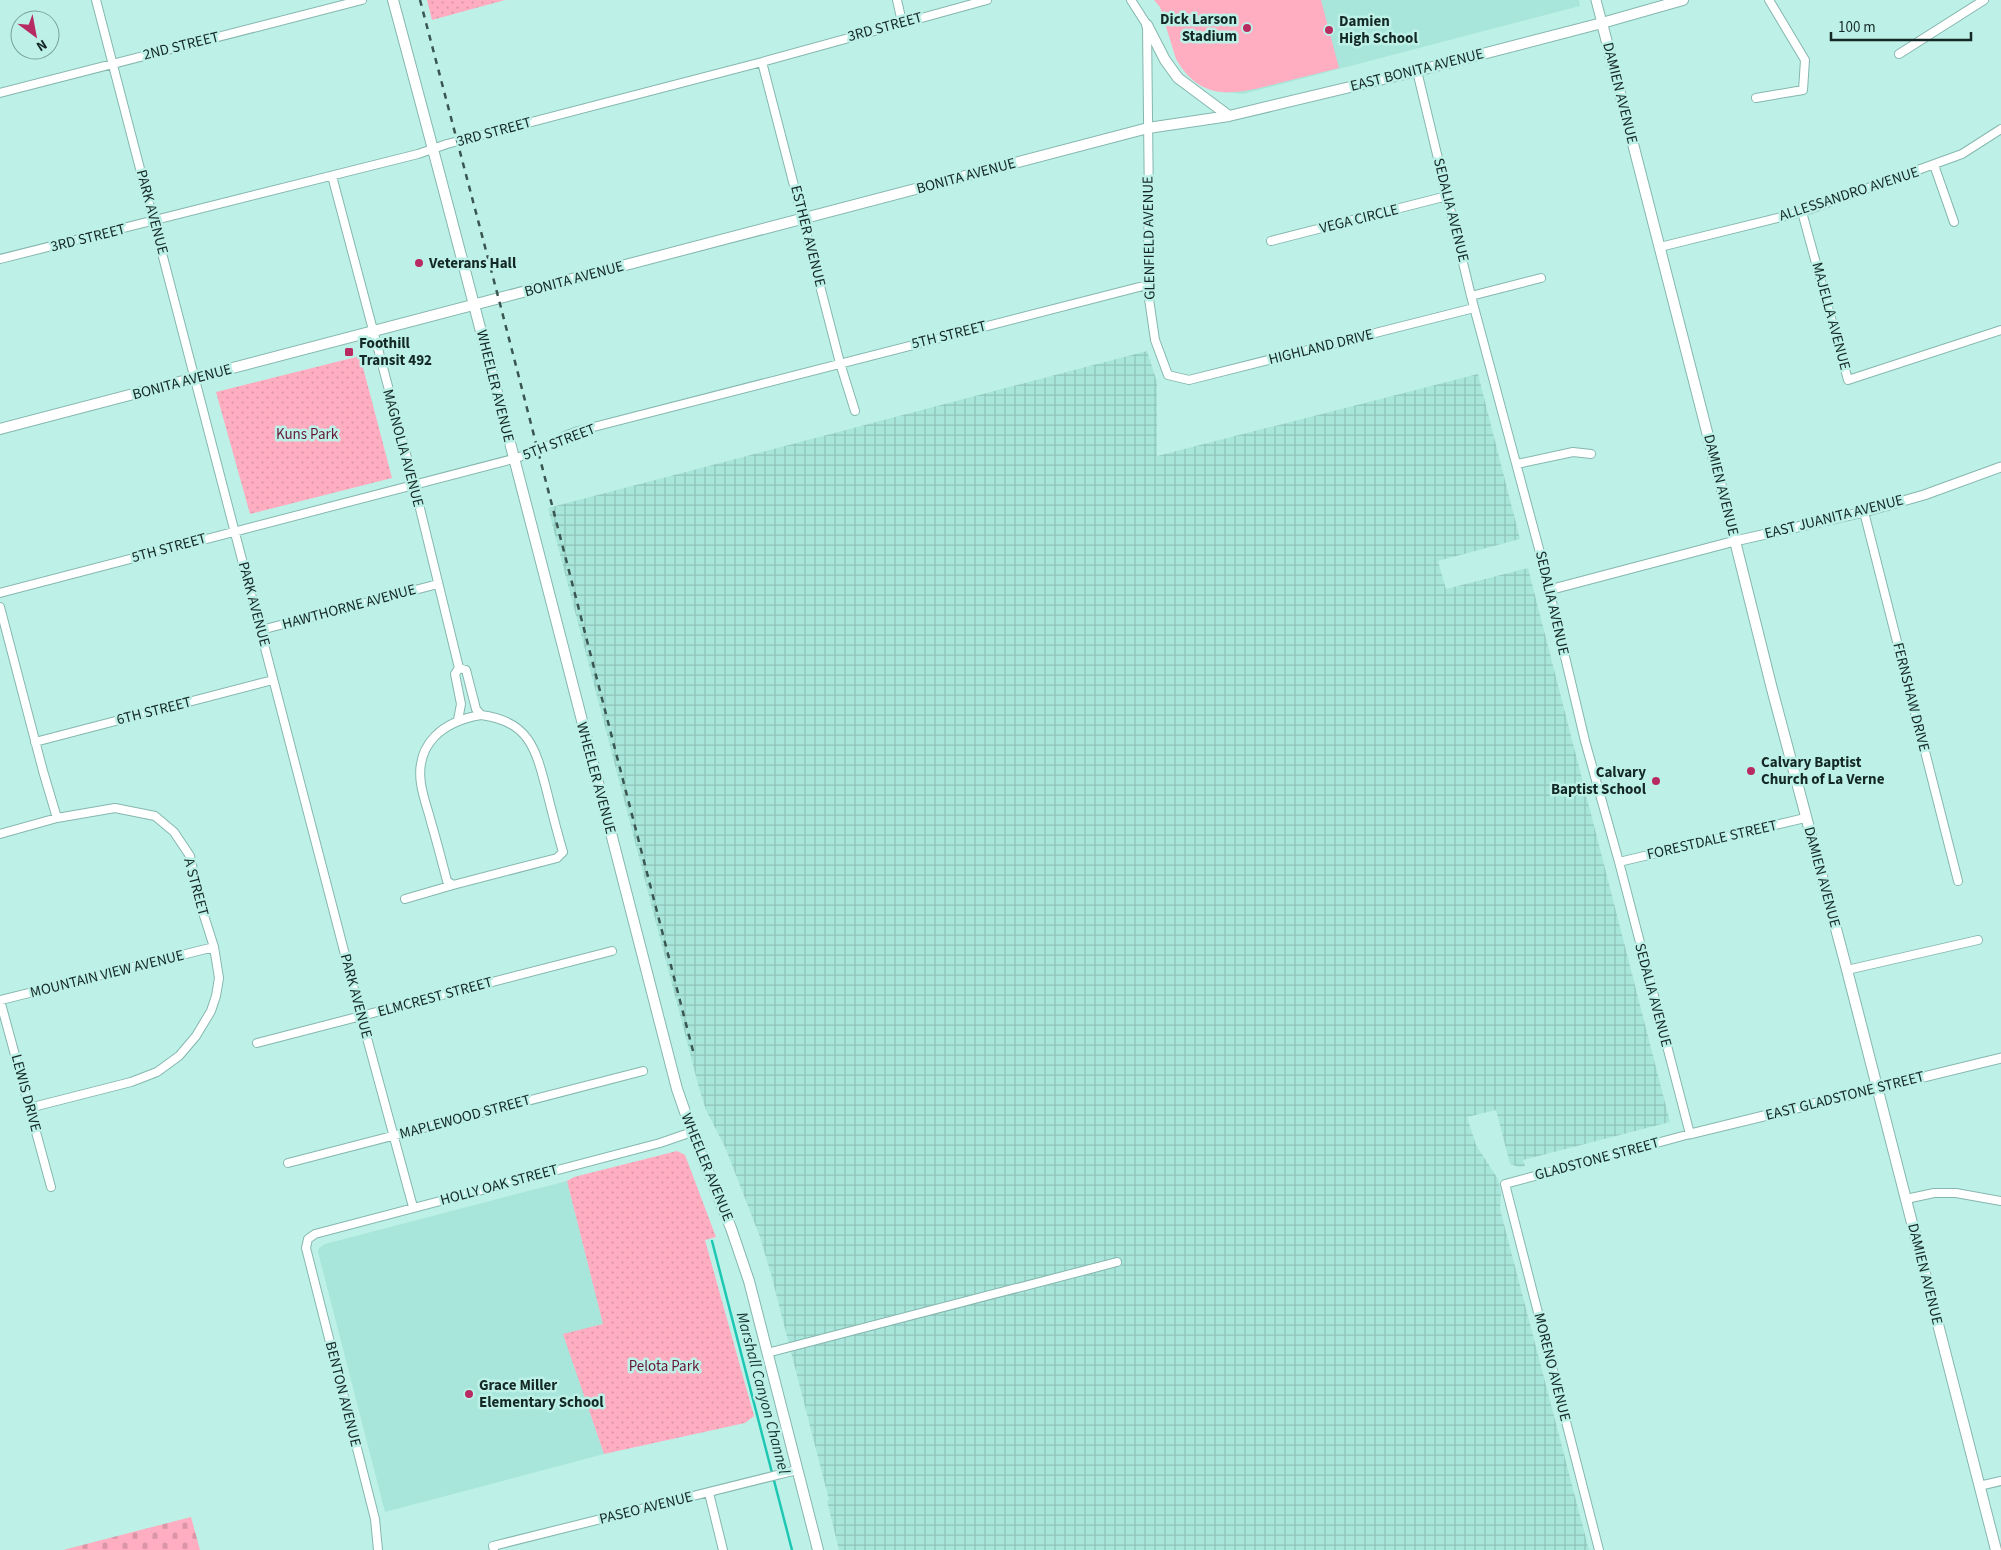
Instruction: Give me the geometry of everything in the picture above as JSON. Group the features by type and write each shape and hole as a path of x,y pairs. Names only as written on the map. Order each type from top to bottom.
{"main road":[{"name":"WHEELER AVENUE","path":"393,0 476,306 513,459 677,1089 692,1132 734,1236 749,1282 818,1550"},
{"name":"EAST BONITA AVENUE","path":"1148,128 1229,116 1602,23 1683,0"},
{"name":"DAMIEN AVENUE","path":"1602,23 1736,541 1805,818 1847,970 1996,1550"},
{"path":"1147,25 1165,60 1178,78 1229,116"},
{"name":"BONITA AVENUE","path":"0,429 476,306 1148,128"}],"street":[{"name":"PARK AVENUE","path":"96,0 361,1016 413,1207"},
{"name":"2ND STREET","path":"0,93 362,0"},
{"path":"896,0 902,22"},
{"name":"3RD STREET","path":"0,260 332,176 987,0"},
{"path":"1131,0 1147,25 1148,128"},
{"name":"DAMIEN AVENUE","path":"1596,0 1602,23"},
{"path":"1756,98 1803,90 1805,60 1769,0"},
{"path":"1899,54 1984,0"},
{"name":"ESTHER AVENUE","path":"762,62 840,363 855,410"},
{"name":"SEDALIA AVENUE","path":"1417,70 1474,308 1517,464 1585,741 1619,862 1690,1134"},
{"name":"GLENFIELD AVENUE","path":"1148,128 1149,208 1147,285 1155,340 1168,375"},
{"name":"ALLESSANDRO AVENUE","path":"1660,247 1802,212 1962,154 2001,129"},
{"path":"1934,165 1954,222"},
{"name":"MAGNOLIA AVENUE","path":"332,176 372,333 414,484 459,668 455,674 461,704 458,720"},
{"name":"VEGA CIRCLE","path":"1272,241 1447,196"},
{"name":"MAJELLA AVENUE","path":"1802,212 1848,380 2001,330"},
{"path":"1471,296 1541,278"},
{"name":"5TH STREET","path":"0,593 538,452 565,436 578,431 1147,285"},
{"name":"HIGHLAND DRIVE","path":"1168,375 1189,380 1474,308"},
{"path":"1517,464 1573,452 1591,454"},
{"name":"EAST JUANITA AVENUE","path":"1549,590 1736,541 1864,512 1924,495 2001,467"},
{"name":"FERNSHAW DRIVE","path":"1864,512 1958,882"},
{"name":"HAWTHORNE AVENUE","path":"261,630 438,584"},
{"path":"0,606 35,742 57,818"},
{"path":"459,668 466,670 476,709 481,715"},
{"name":"6TH STREET","path":"35,742 273,680"},
{"path":"405,899 557,858 563,852 539,760 532,743 517,728 497,717 481,715 458,720 444,726 426,749 420,767 421,784 447,881 453,885"},
{"name":"A STREET","path":"0,834 57,818 115,808 155,816 174,832 190,856 200,903 214,948 219,978 211,1011 196,1036 179,1056 157,1072 131,1082 29,1108"},
{"name":"FORESTDALE STREET","path":"1619,862 1805,818"},
{"path":"1847,970 1978,940"},
{"name":"MOUNTAIN VIEW AVENUE","path":"0,1000 214,948"},
{"name":"ELMCREST STREET","path":"257,1043 612,951"},
{"name":"LEWIS DRIVE","path":"0,1000 51,1187"},
{"name":"EAST GLADSTONE STREET","path":"1690,1134 2001,1058"},
{"name":"MAPLEWOOD STREET","path":"288,1163 643,1071"},
{"name":"HOLLY OAK STREET","path":"308,1240 315,1234 660,1143 692,1132"},
{"name":"GLADSTONE STREET","path":"1505,1184 1690,1134"},
{"name":"MORENO AVENUE","path":"1505,1184 1598,1550"},
{"path":"1906,1199 1934,1193 1956,1193 2001,1202"},
{"name":"BENTON AVENUE","path":"308,1240 306,1248 375,1520 378,1550"},
{"path":"767,1353 1117,1262"},
{"name":"PASEO AVENUE","path":"494,1548 768,1476 798,1470"},
{"path":"1979,1486 2001,1481"},
{"path":"709,1492 723,1550"}],"shaded area":[{"name":"Damien High School","path":"1161,0 1579,0 1580,6 1243,94 1214,91 1189,73"},
{"path":"1147,351 1157,382 1157,456 1478,374 1520,539 1438,561 1446,589 1528,568 1670,1122 1523,1160 1525,1166 1519,1167 1510,1164 1496,1110 1467,1117 1476,1145 1498,1179 1501,1193 1500,1209 1589,1550 839,1550 827,1501 829,1500 760,1237 725,1147 706,1110 699,1088 548,508"},
{"name":"Grace Miller Elementary School","path":"567,1181 603,1324 564,1335 604,1454 385,1512 318,1252 319,1248 325,1244"}],"green space":[{"path":"427,0 505,0 432,20"},
{"name":"Dick Larson Stadium","path":"1154,0 1321,0 1339,68 1249,90 1222,92 1209,89 1197,83 1186,73 1176,59 1160,7"},
{"name":"Kuns Park","path":"360,356 392,478 250,514 216,392"},
{"name":"Pelota Park","path":"677,1151 685,1155 716,1237 705,1240 754,1416 745,1423 604,1454 563,1334 603,1324 567,1181 574,1177"},
{"path":"191,1517 200,1550 63,1550"}],"waterway":[{"name":"Marshall Canyon Channel","path":"712,1241 792,1550"}],"railway":[{"path":"420,0 693,1051"}],"place":[{"name":"Dick Larson Stadium","path":"1247,28"},
{"name":"Damien High School","path":"1329,30"},
{"name":"Veterans Hall","path":"419,263"},
{"name":"Foothill Transit 492","path":"349,352"},
{"name":"Calvary Baptist Church of La Verne","path":"1751,771"},
{"name":"Calvary Baptist School","path":"1656,781"},
{"name":"Grace Miller Elementary School","path":"469,1394"}]}
